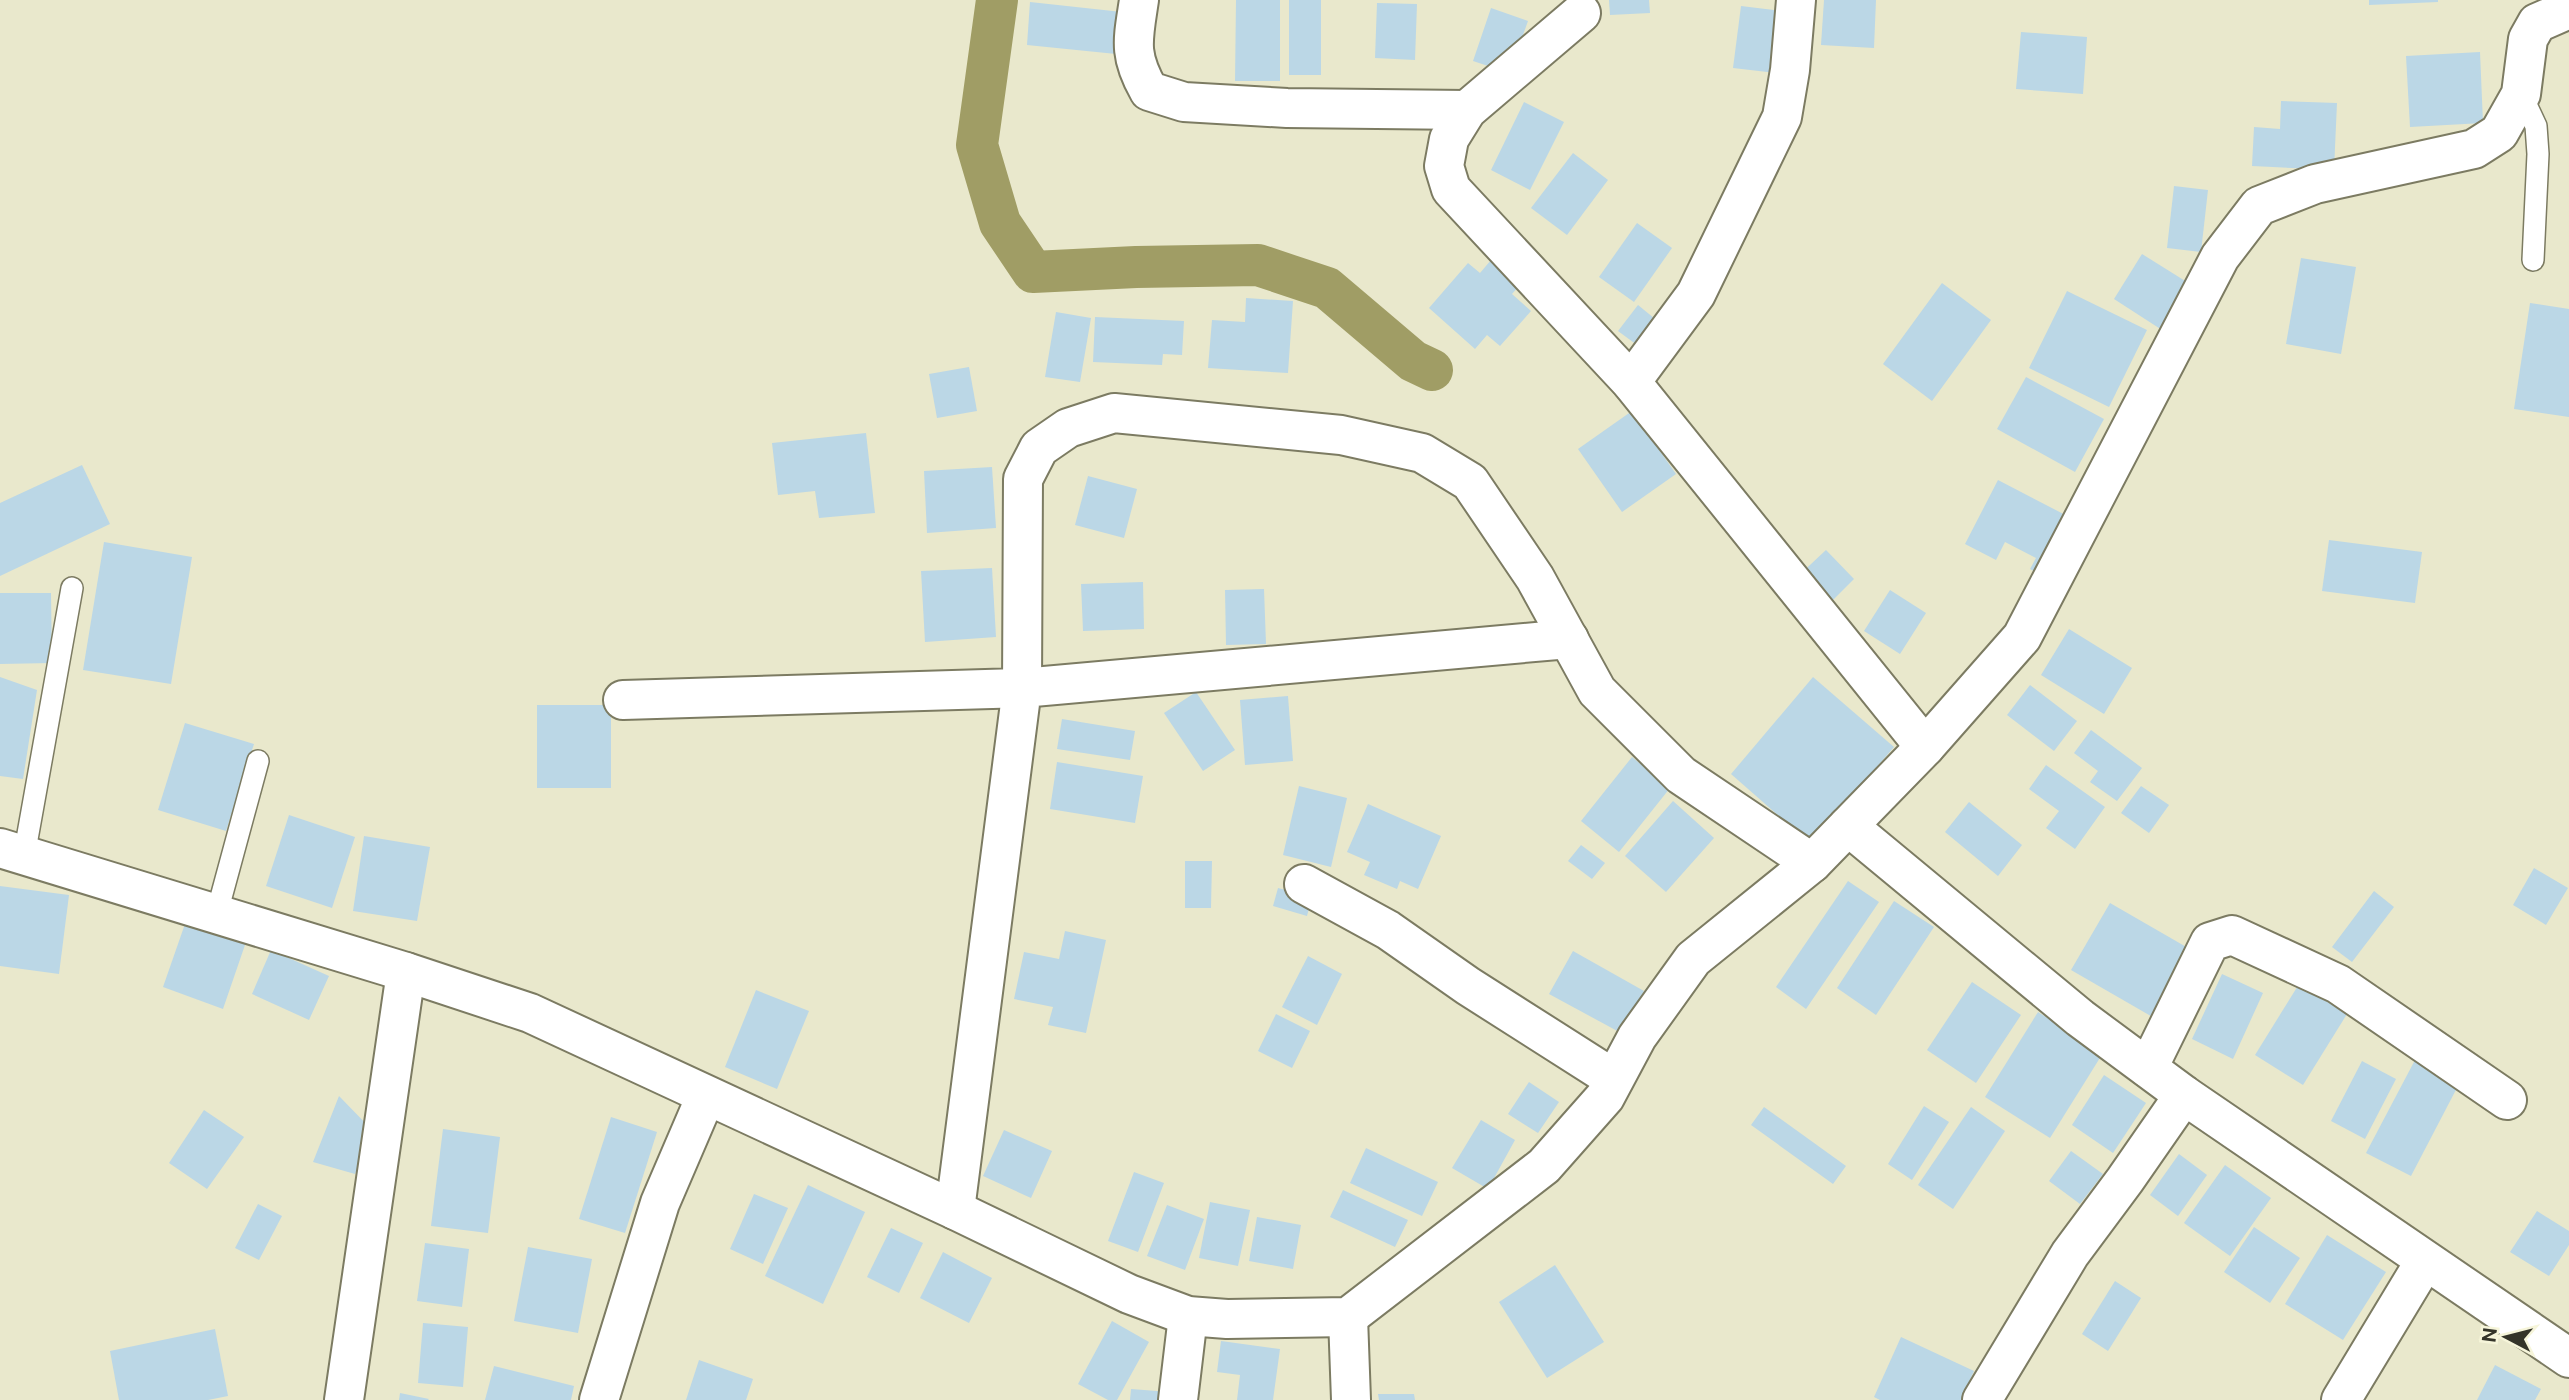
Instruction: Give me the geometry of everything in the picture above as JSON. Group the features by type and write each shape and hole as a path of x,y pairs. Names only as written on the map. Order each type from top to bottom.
{"street":[{"path":"1139,0 1133,38 1136,68 1149,91 1184,102 1287,108 1467,110"},
{"path":"1631,382 1696,294 1782,117 1790,71 1796,0"},
{"path":"12,852 406,972 530,1013 955,1210 1129,1294 1188,1316 1227,1319 1348,1317 1544,1166 1605,1097 1637,1037 1693,959 1812,863 1925,747 2022,637 2220,257 2259,206 2315,184 2474,149 2500,133 2521,94 2528,39 2542,10"},
{"path":"1581,13 1467,110 1449,139 1444,166 1451,189 1631,382 1925,747"},
{"path":"955,1210 1022,688 1023,479 1040,449 1068,428 1114,414 1341,435 1422,453 1471,482 1535,578 1597,691 1681,775 1812,863"},
{"path":"623,700 1022,688 1569,639"},
{"path":"1848,826 2080,1018 2184,1095 2569,1358"},
{"path":"1304,884 1388,930 1468,986 1614,1079"},
{"path":"2148,1068 2210,942 2232,935 2338,984 2507,1100"},
{"path":"344,1400 406,972"},
{"path":"1982,1400 2070,1255 2184,1095"},
{"path":"599,1400 660,1203 706,1096"},
{"path":"2341,1400 2425,1261"},
{"path":"1178,1400 1188,1316"},
{"path":"1348,1317 1350,1400"}],"lane":[{"path":"2521,94 2536,126 2533,260"},
{"path":"12,852 72,588"},
{"path":"216,916 258,761"}],"building":[{"path":"1236,0 1280,0 1280,81 1235,81"},
{"path":"1289,0 1321,0 1321,75 1289,75"},
{"path":"1609,0 1649,0 1650,13 1610,15"},
{"path":"1824,0 1876,0 1874,48 1821,45"},
{"path":"2369,0 2438,0 2438,2 2369,5"},
{"path":"1030,2 1122,12 1116,54 1027,45"},
{"path":"1377,3 1417,4 1415,60 1375,58"},
{"path":"1741,6 1783,11 1776,73 1733,68"},
{"path":"1491,8 1528,21 1514,60 1499,55 1494,68 1473,61"},
{"path":"2021,32 2087,37 2083,94 2016,89"},
{"path":"2480,52 2483,123 2410,127 2406,56"},
{"path":"2281,101 2337,103 2334,170 2252,166 2254,127 2280,129"},
{"path":"1524,102 1564,122 1530,190 1491,170"},
{"path":"1573,153 1608,180 1567,235 1531,208"},
{"path":"2174,186 2208,190 2201,252 2167,248"},
{"path":"1637,223 1672,248 1634,302 1599,277"},
{"path":"1497,253 1525,279 1512,294 1531,311 1500,346 1487,335 1475,349 1429,308 1468,263 1480,273"},
{"path":"2142,254 2190,284 2162,330 2114,299"},
{"path":"2301,258 2356,267 2341,354 2286,344"},
{"path":"1942,283 1991,320 1932,401 1883,364"},
{"path":"2067,291 2147,330 2109,407 2029,368"},
{"path":"1246,298 1293,301 1288,373 1208,368 1212,320 1245,322"},
{"path":"2530,303 2569,309 2569,417 2514,409"},
{"path":"1638,305 1660,323 1641,348 1618,331"},
{"path":"1056,312 1091,318 1080,382 1045,377"},
{"path":"1095,317 1184,321 1182,355 1163,354 1162,365 1093,362"},
{"path":"969,367 977,411 937,418 929,374"},
{"path":"2026,377 2104,419 2075,472 1997,429"},
{"path":"1632,411 1676,474 1622,512 1578,449"},
{"path":"866,433 875,513 819,518 815,491 778,495 772,443"},
{"path":"82,465 110,524 0,576 0,503"},
{"path":"992,467 996,528 927,533 924,471"},
{"path":"1088,476 1137,489 1124,538 1075,525"},
{"path":"1998,480 2075,520 2045,577 2030,569 2036,558 2005,542 1996,560 1965,544"},
{"path":"2329,540 2422,552 2415,603 2322,591"},
{"path":"104,542 192,557 171,684 83,670"},
{"path":"1826,550 1854,579 1824,609 1795,579"},
{"path":"992,568 996,637 925,642 921,571"},
{"path":"1143,582 1144,629 1083,631 1081,584"},
{"path":"1264,589 1266,644 1226,645 1225,590"},
{"path":"1890,590 1926,613 1900,654 1864,631"},
{"path":"0,593 51,593 52,663 0,664"},
{"path":"2069,629 2132,668 2104,714 2041,675"},
{"path":"0,677 37,690 23,779 0,776"},
{"path":"1813,677 1894,747 1811,844 1731,774"},
{"path":"2030,685 2077,721 2054,751 2007,715"},
{"path":"1196,692 1235,750 1203,771 1164,713"},
{"path":"1288,696 1293,761 1245,765 1240,700"},
{"path":"537,705 611,705 611,788 537,788"},
{"path":"1062,719 1135,731 1130,760 1057,749"},
{"path":"185,723 254,744 226,831 158,810"},
{"path":"2091,730 2142,768 2117,801 2090,782 2098,771 2074,753"},
{"path":"1632,757 1670,788 1619,852 1581,821"},
{"path":"1057,762 1143,776 1135,823 1050,809"},
{"path":"2046,765 2105,807 2075,849 2046,828 2059,811 2029,789"},
{"path":"1299,786 1347,798 1331,867 1283,855"},
{"path":"2141,786 2169,805 2149,833 2121,813"},
{"path":"1673,801 1714,838 1666,892 1625,856"},
{"path":"1969,802 2022,845 1998,876 1945,832"},
{"path":"1368,804 1441,836 1418,889 1400,881 1397,889 1364,875 1370,862 1347,852"},
{"path":"289,815 355,837 332,908 266,886"},
{"path":"364,836 430,847 417,921 353,911"},
{"path":"1581,845 1605,863 1592,879 1568,861"},
{"path":"1185,861 1212,861 1211,908 1185,908"},
{"path":"2534,868 2568,888 2546,925 2513,905"},
{"path":"1848,881 1879,902 1806,1009 1776,987"},
{"path":"0,886 69,895 59,974 0,966"},
{"path":"1278,888 1312,897 1307,916 1273,906"},
{"path":"2374,891 2394,907 2352,962 2332,947"},
{"path":"1894,901 1934,927 1876,1015 1837,988"},
{"path":"2110,903 2195,952 2156,1019 2071,970"},
{"path":"186,921 246,942 223,1009 163,987"},
{"path":"1065,931 1106,940 1086,1033 1048,1025 1053,1007 1014,999 1024,952 1059,959"},
{"path":"271,950 329,976 309,1020 252,994"},
{"path":"1573,951 1644,991 1621,1033 1549,994"},
{"path":"1308,956 1342,974 1317,1025 1282,1007"},
{"path":"2222,974 2263,993 2233,1059 2192,1039"},
{"path":"1972,982 2021,1015 1976,1083 1927,1050"},
{"path":"2299,984 2347,1014 2303,1085 2255,1055"},
{"path":"756,990 809,1011 777,1089 725,1067"},
{"path":"2038,1012 2103,1053 2050,1138 1985,1097"},
{"path":"1276,1014 1310,1031 1292,1068 1258,1051"},
{"path":"2415,1060 2459,1084 2411,1176 2366,1153"},
{"path":"2362,1061 2396,1079 2365,1139 2331,1121"},
{"path":"2104,1075 2146,1103 2113,1153 2072,1125"},
{"path":"1529,1082 1559,1102 1538,1133 1508,1114"},
{"path":"339,1096 372,1130 355,1174 313,1162"},
{"path":"1924,1106 1949,1122 1912,1180 1888,1164"},
{"path":"1764,1107 1846,1166 1833,1184 1751,1125"},
{"path":"1971,1107 2005,1131 1953,1209 1918,1185"},
{"path":"204,1110 244,1137 207,1189 169,1163"},
{"path":"611,1117 657,1132 625,1233 579,1219"},
{"path":"1481,1120 1515,1140 1488,1189 1452,1168"},
{"path":"443,1129 500,1137 488,1233 431,1226"},
{"path":"1004,1130 1052,1151 1031,1198 983,1176"},
{"path":"1366,1148 1438,1182 1422,1216 1350,1183"},
{"path":"2071,1151 2103,1174 2080,1204 2049,1181"},
{"path":"2179,1154 2207,1175 2178,1216 2150,1195"},
{"path":"2225,1165 2271,1198 2230,1256 2184,1223"},
{"path":"1134,1172 1164,1183 1138,1252 1108,1241"},
{"path":"808,1185 865,1212 823,1304 765,1276"},
{"path":"1343,1190 1408,1220 1395,1247 1330,1217"},
{"path":"754,1194 788,1208 763,1264 730,1249"},
{"path":"1210,1202 1250,1210 1238,1266 1199,1258"},
{"path":"258,1204 282,1216 259,1260 235,1248"},
{"path":"1167,1205 1204,1219 1185,1270 1147,1256"},
{"path":"2537,1211 2569,1231 2569,1245 2549,1276 2510,1252"},
{"path":"1257,1217 1301,1225 1293,1269 1249,1261"},
{"path":"2254,1227 2300,1258 2270,1303 2224,1272"},
{"path":"891,1228 923,1243 899,1293 867,1277"},
{"path":"2327,1235 2386,1272 2343,1340 2285,1304"},
{"path":"425,1243 469,1249 462,1307 417,1301"},
{"path":"528,1247 592,1259 578,1333 514,1321"},
{"path":"943,1252 992,1278 969,1323 920,1298"},
{"path":"1555,1265 1604,1342 1547,1378 1499,1302"},
{"path":"2115,1281 2141,1298 2108,1351 2082,1334"},
{"path":"1112,1321 1149,1342 1117,1400 1108,1400 1078,1384"},
{"path":"423,1323 468,1327 463,1387 418,1383"},
{"path":"215,1329 228,1396 208,1400 119,1400 110,1351"},
{"path":"1901,1337 1974,1371 1961,1400 1880,1400 1874,1397"},
{"path":"1221,1341 1280,1349 1273,1400 1237,1400 1240,1375 1217,1372"},
{"path":"699,1360 753,1379 746,1400 686,1400"},
{"path":"2495,1365 2541,1389 2535,1400 2477,1400"},
{"path":"494,1366 574,1386 571,1400 485,1400"},
{"path":"1131,1389 1170,1392 1169,1400 1130,1400"},
{"path":"400,1393 429,1399 399,1400"},
{"path":"1378,1394 1414,1394 1415,1400 1379,1400"}],"waterway":[{"path":"997,0 977,145 1000,223 1033,272 1258,265 1327,288 1413,361 1432,370"}]}
